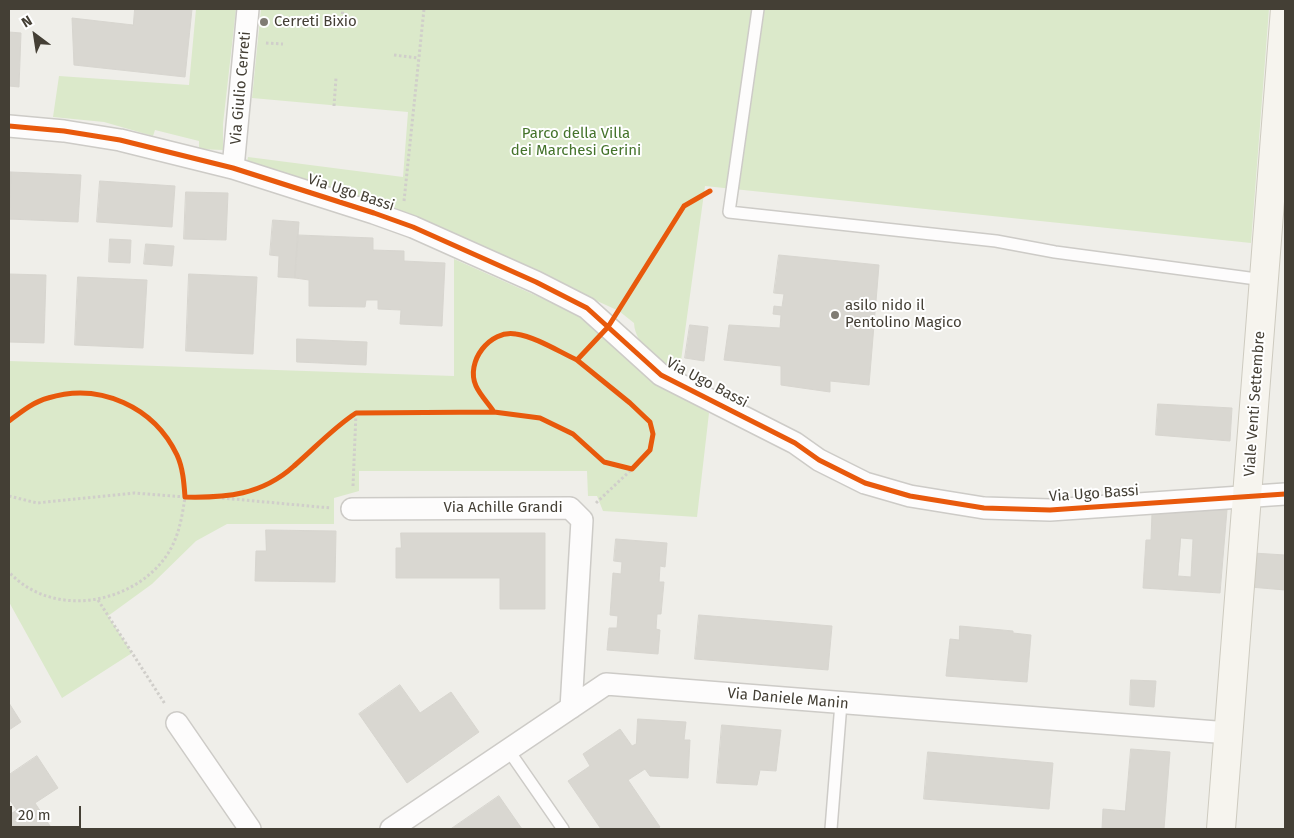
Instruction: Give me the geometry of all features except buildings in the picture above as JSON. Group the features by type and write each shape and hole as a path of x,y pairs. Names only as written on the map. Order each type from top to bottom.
{"street":[{"name":"Via Giulio Cerreti","path":"234,168 248,9"},
{"name":"Viale Venti Settembre","path":"1221,829 1285,9"},
{"name":"Via Ugo Bassi","path":"9,126 64,131 120,140 234,168 406,225 544,287 593,313 661,375 795,443 819,460 865,483 910,496 984,508 1050,510 1248,495 1285,494"},
{"name":"Via Achille Grandi","path":"352,509 570,508 582,520 571,708"},
{"name":"Via Daniele Manin","path":"390,829 509,751 606,684 1229,733"},
{"path":"178,723 250,829"}],"lane":[{"path":"758,9 729,212 996,242 1055,252 1264,280"},
{"path":"830,829 841,703"},
{"path":"509,751 563,829"}],"path":[{"path":"341,24 344,9"},
{"path":"403,202 424,9"},
{"path":"394,55 418,58"},
{"path":"334,106 336,78"},
{"path":"222,498 352,509 356,413"},
{"path":"582,520 632,469"},
{"path":"9,496 36,503 134,493 185,497 179,531 168,554 156,569 140,582 117,594 98,600 74,601 54,598 34,590 9,572"},
{"path":"98,600 178,723"}],"green space":[{"path":"196,9 236,9 223,124 223,150 199,149 199,141 155,130 153,136 104,122 53,117 59,76 189,85"},
{"name":"Parco della Villa dei Marchesi Gerini","path":"261,9 1269,9 1251,243 705,186 679,375 650,353 639,339 634,323 619,311 398,210 247,162 248,157 403,177 408,112 252,98"},
{"path":"454,259 584,317 661,385 709,413 697,517 603,511 597,496 588,496 587,471 359,471 359,491 334,498 334,524 227,524 196,541 152,584 108,616 132,653 62,698 9,602 9,361 454,376"}],"cycle path":[{"path":"9,126 64,131 120,140 233,168 413,227 536,282 587,308 661,375 795,443 819,460 865,483 910,496 984,508 1050,510 1285,494"},
{"path":"9,421 37,402 68,394 87,393 106,396 123,402 140,412 167,438 181,465 185,497 215,497 256,489 282,476 356,413 494,412 476,386 473,377 474,367 482,349 497,337 506,334 516,334 539,341 577,360 608,327 684,206 710,191"},
{"path":"494,412 540,418 573,434 604,462 632,469 650,450 653,434 650,422 630,403 577,360"}],"place":[{"name":"Cerreti Bixio","path":"264,22"},
{"name":"asilo nido il Pentolino Magico","path":"835,315"}]}
